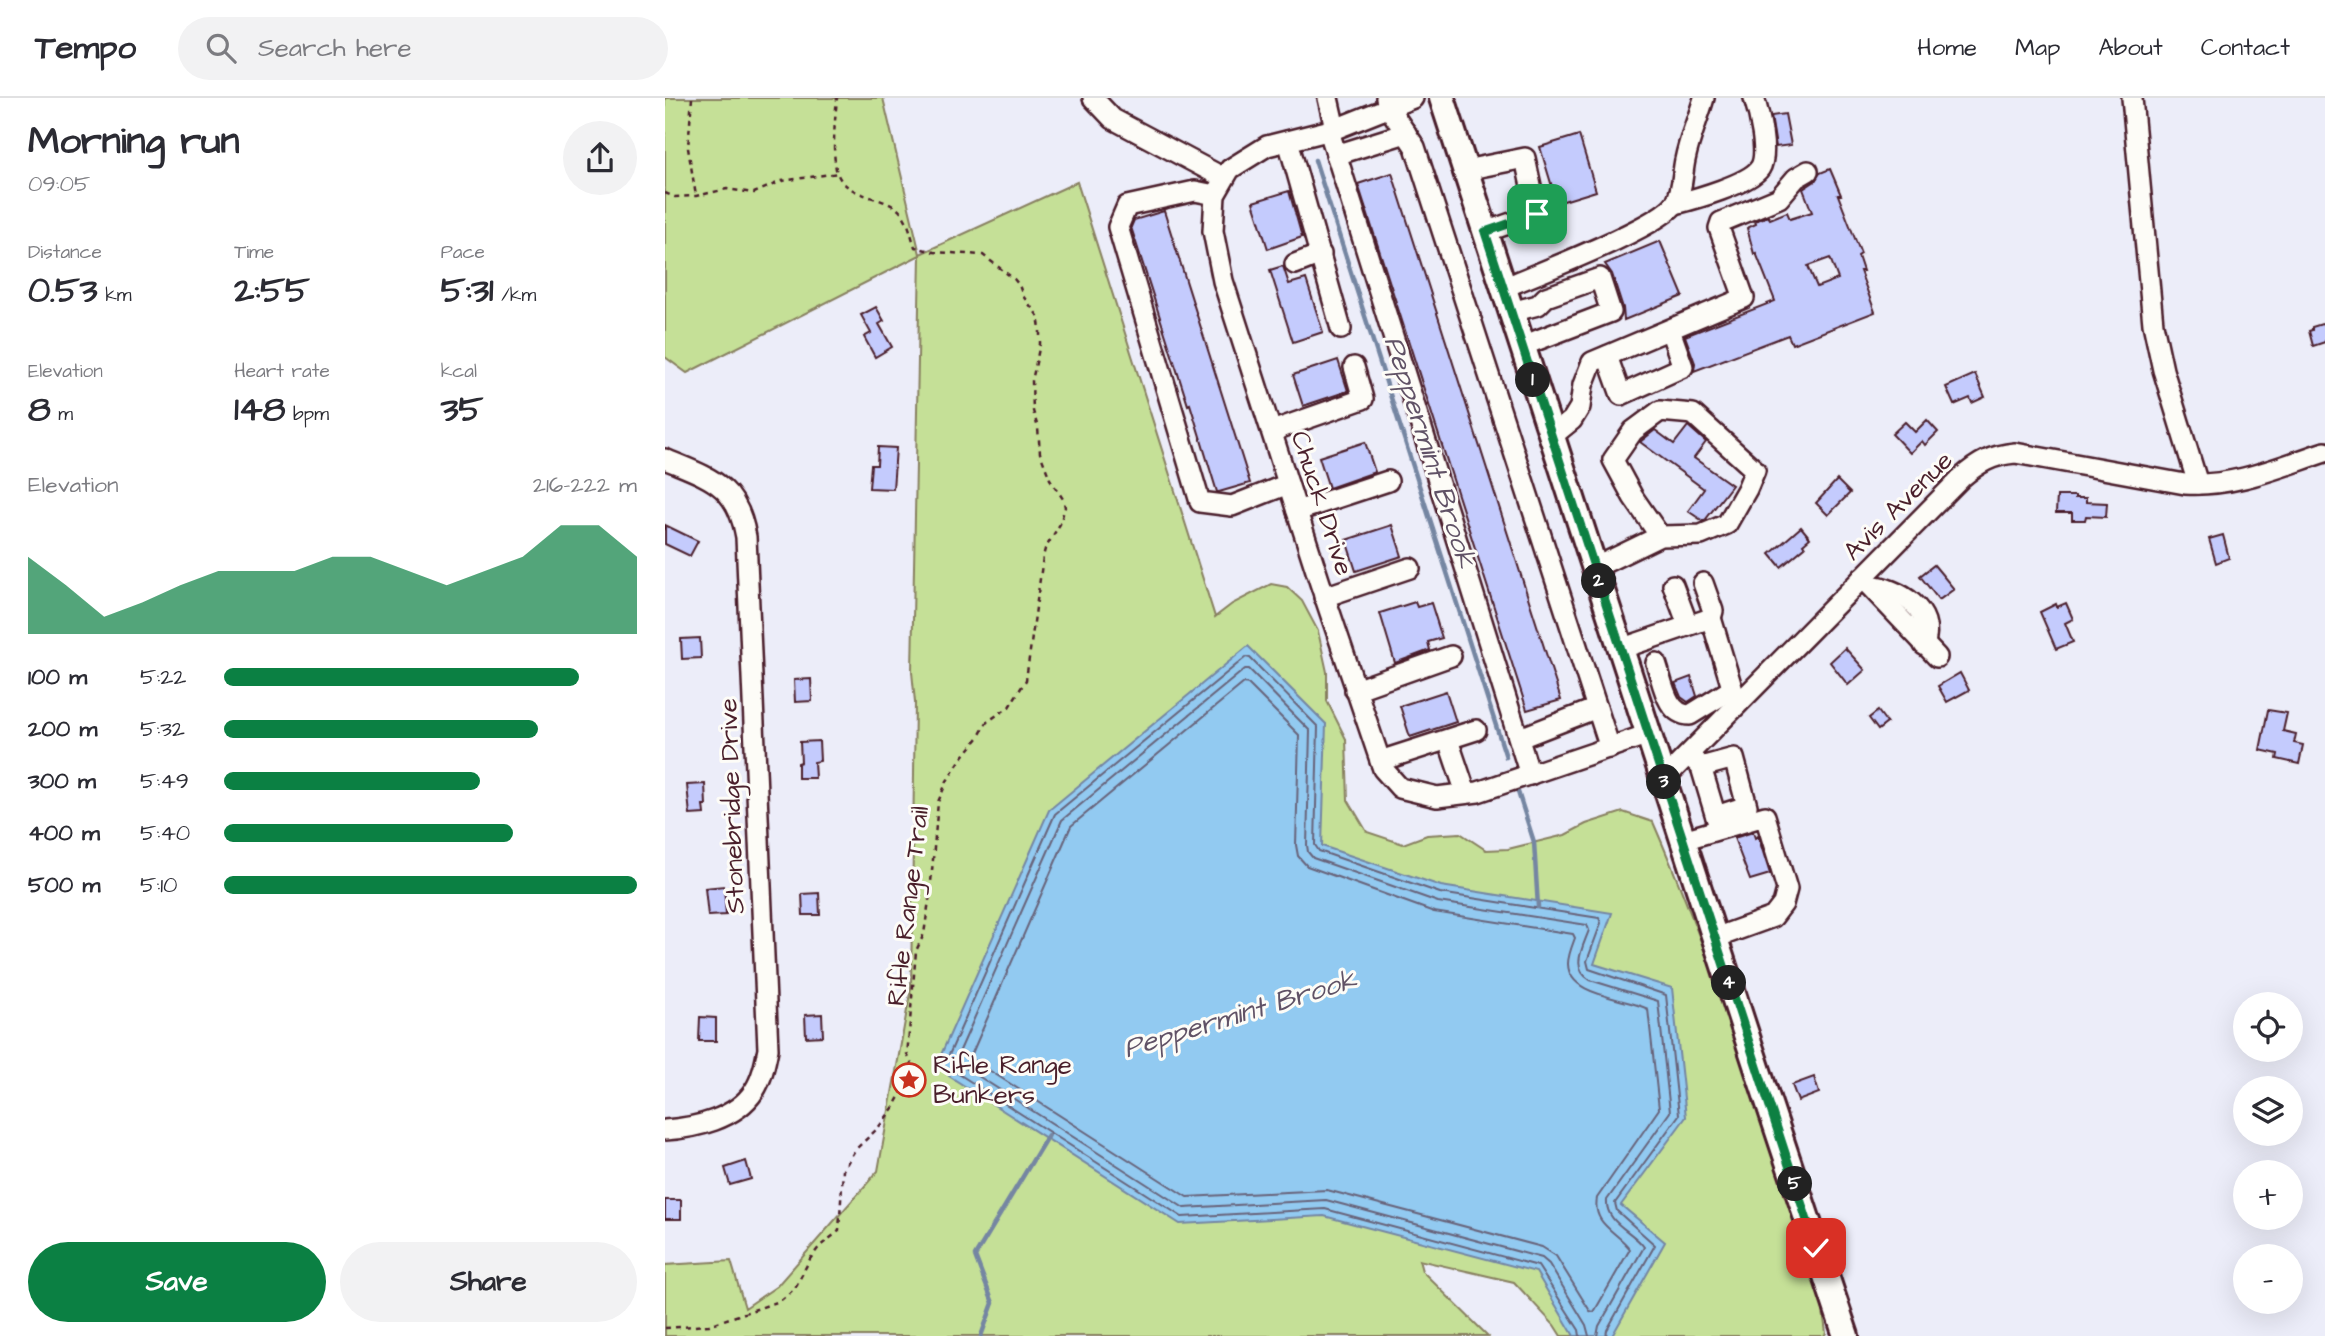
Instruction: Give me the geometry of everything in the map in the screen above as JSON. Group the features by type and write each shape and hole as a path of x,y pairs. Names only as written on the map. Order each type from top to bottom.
{"main road":[{"path":"1441,98 1846,1336"}],"street":[{"path":"1093,98 1112,120 1220,186"},
{"path":"1328,98 1336,155 1520,738 1529,775"},
{"path":"1289,484 1232,506 1200,502 1118,227 1127,206 1220,186 1230,169 1267,146 1332,130 1387,103 1413,98"},
{"path":"1503,288 1606,244 1666,213 1675,204 1680,192 1690,141 1704,98"},
{"path":"1675,204 1753,176 1761,167 1764,148 1754,98"},
{"path":"2132,98 2153,324 2163,370 2198,485"},
{"path":"1387,103 1415,147 1610,748"},
{"path":"1336,155 1406,133"},
{"path":"1288,141 1342,329"},
{"path":"1465,170 1525,158 1537,214 1485,232"},
{"path":"1551,437 1572,420 1580,407 1583,385 1592,362 1744,298 1719,228 1721,222 1779,198 1795,178 1808,171"},
{"name":"Chuck Drive","path":"1220,186 1213,231 1223,281 1324,597 1383,769 1400,788 1437,797 1478,792 1649,734"},
{"path":"1294,264 1321,254"},
{"path":"1511,312 1538,305 1546,297 1600,278 1611,312 1522,346"},
{"path":"1607,356 1621,395 1683,367 1670,330"},
{"path":"1272,430 1363,399 1355,367"},
{"path":"1594,568 1660,536 1701,535 1727,524 1755,470 1693,414 1660,411 1633,430 1613,460 1633,497 1660,536"},
{"name":"Avis Avenue","path":"1663,780 1695,761 1734,696 1865,582 1976,465 2002,454 2030,455 2198,485 2238,481 2325,452"},
{"name":"Stonebridge Drive","path":"665,459 704,476 731,496 739,508 746,537 768,1049 763,1074 753,1094 735,1109 712,1121 665,1130"},
{"path":"1297,511 1388,481"},
{"path":"1324,597 1410,568"},
{"path":"1865,582 1931,651"},
{"path":"1656,663 1670,705 1683,715 1691,715 1734,696 1711,618 1713,611 1703,583"},
{"path":"1673,585 1688,625"},
{"path":"1621,649 1711,618"},
{"path":"1355,690 1451,656"},
{"path":"1520,738 1597,708"},
{"path":"1380,761 1476,730"},
{"path":"1448,740 1466,793"},
{"path":"1683,840 1718,823 1747,806 1734,758 1695,761 1718,823"},
{"path":"1714,937 1773,917 1783,904 1787,889 1765,816 1718,823"}],"path":[{"path":"692,98 688,148 696,197"},
{"path":"665,193 675,197 696,197 727,189 754,193 782,181 838,173 835,146 837,98"},
{"name":"Rifle Range Trail","path":"665,1328 709,1325 780,1301 795,1289 810,1259 820,1246 839,1231 843,1170 855,1150 878,1128 893,1108 914,1069 907,1054 916,951 924,934 929,901 938,802 947,781 987,722 1009,707 1026,680 1045,549 1060,524 1065,507 1045,466 1033,411 1031,388 1041,344 1040,321 1014,279 983,255 934,252 915,247 911,230 893,205 858,194 838,173"}],"green space":[{"path":"665,98 883,98 920,254 1077,182 1215,617 1232,604 1271,584 1287,587 1302,601 1318,631 1327,672 1327,701 1346,739 1348,800 1367,832 1403,844 1427,835 1460,833 1486,850 1508,849 1565,835 1586,824 1623,812 1653,822 1701,940 1743,1061 1822,1303 1826,1333 1824,1336 1561,1336 1514,1282 1419,1260 1422,1271 1488,1336 665,1336 665,1265 731,1261 745,1308 777,1286 878,1171 911,988 915,702 912,672 920,255 687,373 665,357"}],"water":[{"path":"1248,646 1326,724 1322,846 1441,886 1612,913 1594,964 1672,988 1686,1117 1621,1205 1665,1242 1612,1336 1574,1336 1536,1272 1324,1216 1180,1224 949,1076 940,1057 1049,810"}],"building":[{"path":"1785,114 1791,145 1776,147 1771,116"},
{"path":"1579,135 1596,191 1557,203 1540,147"},
{"path":"1830,169 1841,195 1838,195 1861,254 1858,256 1863,271 1860,271 1875,312 1792,344 1788,335 1694,371 1695,363 1685,336 1775,301 1756,253 1754,254 1747,228 1756,224 1755,221 1768,216 1770,219 1787,212 1790,219 1812,212 1803,189 1815,181 1820,173","holes":["1830,258 1838,279 1817,287 1808,266"]},
{"path":"1392,173 1561,700 1527,710 1358,184"},
{"path":"1289,191 1302,237 1268,249 1253,202"},
{"path":"1164,211 1250,483 1219,492 1131,227 1134,220"},
{"path":"1660,241 1683,296 1624,320 1612,274 1605,264"},
{"path":"1283,266 1289,284 1306,279 1323,332 1293,342 1270,270"},
{"path":"876,307 884,321 879,324 892,347 875,357 864,337 871,333 861,315"},
{"path":"2325,323 2325,342 2313,346 2309,331 2312,327"},
{"path":"1338,360 1348,391 1303,406 1293,375"},
{"path":"1975,374 1985,397 1972,403 1970,398 1954,405 1946,387"},
{"path":"1927,420 1938,432 1925,445 1922,441 1910,453 1892,434 1905,422 1915,432"},
{"path":"1688,426 1706,442 1694,458 1732,485 1703,521 1688,511 1704,489 1640,442 1655,430 1674,444"},
{"path":"1365,442 1375,472 1329,488 1319,457"},
{"path":"878,447 896,448 893,489 869,488 871,465 877,465"},
{"path":"1837,480 1850,493 1828,515 1816,503"},
{"path":"2057,496 2075,496 2086,498 2086,502 2107,503 2106,517 2086,516 2085,520 2072,520 2072,513 2056,513"},
{"path":"665,525 698,541 690,556 665,544"},
{"path":"1392,525 1402,556 1356,571 1346,540"},
{"path":"1801,527 1810,538 1803,544 1805,547 1781,567 1770,554"},
{"path":"2223,535 2229,558 2216,563 2209,539"},
{"path":"1934,565 1954,589 1939,600 1920,576"},
{"path":"1415,602 1417,607 1431,603 1442,638 1428,642 1430,650 1395,663 1380,613"},
{"path":"2066,603 2073,619 2065,623 2073,642 2056,649 2040,612 2056,604 2057,607"},
{"path":"700,638 701,658 682,659 681,639"},
{"path":"1845,648 1865,670 1848,685 1830,662"},
{"path":"1960,673 1969,690 1947,702 1938,686"},
{"path":"1691,677 1697,696 1688,702 1681,697 1675,683"},
{"path":"811,679 812,701 795,702 794,680"},
{"path":"1446,691 1456,722 1410,737 1400,706"},
{"path":"2268,710 2287,713 2283,731 2296,734 2294,743 2303,745 2299,764 2277,759 2278,754 2260,750"},
{"path":"1878,711 1887,723 1878,730 1869,718"},
{"path":"819,741 820,761 814,762 815,778 798,778 798,763 801,762 800,742"},
{"path":"705,784 704,814 690,815 687,785"},
{"path":"1753,832 1755,838 1758,836 1770,874 1750,880 1734,838"},
{"path":"724,886 726,915 708,916 705,888"},
{"path":"819,893 820,915 803,915 802,894"},
{"path":"822,1014 823,1036 806,1037 805,1015"},
{"path":"700,1017 716,1018 716,1041 699,1041"},
{"path":"1814,1077 1819,1093 1798,1101 1792,1085"},
{"path":"746,1161 751,1179 730,1185 725,1168"},
{"path":"665,1200 681,1200 681,1219 665,1219"}],"waterway":[{"name":"Peppermint Brook","path":"1315,160 1506,757"},
{"name":"Peppermint Brook","path":"1518,792 1534,842 1538,907"},
{"name":"Peppermint Brook","path":"981,1336 993,1303 975,1256 1048,1135"}],"place":[{"name":"Rifle Range Bunkers","path":"909,1080"}],"route":[{"path":"1537,214 1485,232 1816,1248"}]}
